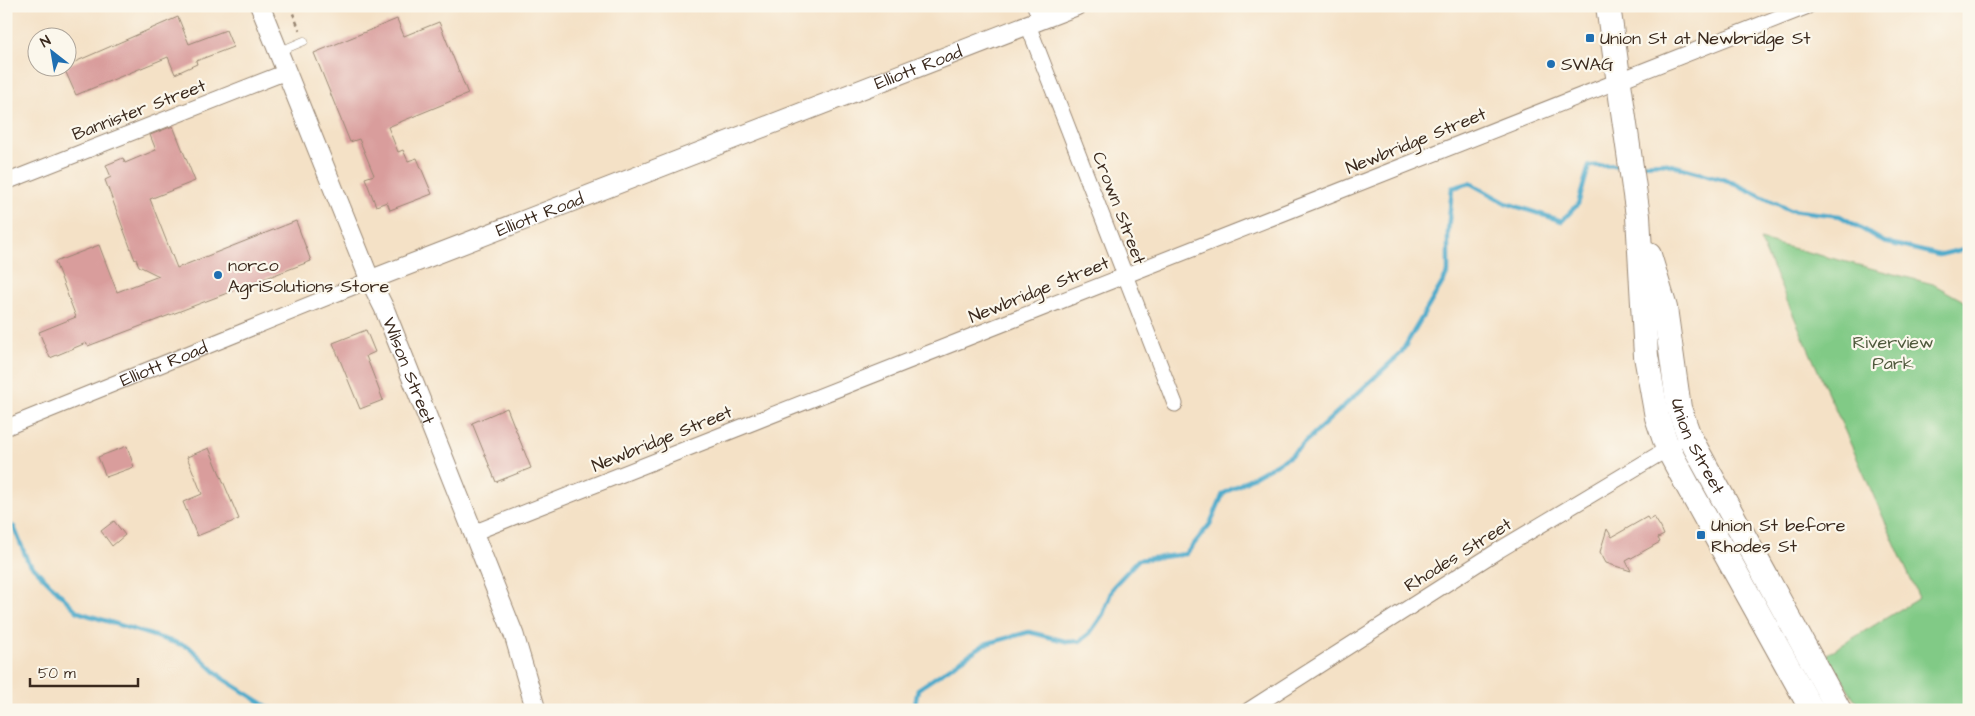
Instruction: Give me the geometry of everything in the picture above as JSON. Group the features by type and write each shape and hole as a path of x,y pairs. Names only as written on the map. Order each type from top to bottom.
{"main road":[{"name":"Union Street","path":"1608,6 1638,216 1646,356 1657,417 1668,448 1812,710"},
{"name":"Union Street","path":"1638,216 1664,308 1674,383 1679,408 1689,436 1840,710"}],"street":[{"name":"Wilson Street","path":"260,6 370,280 384,308 514,635 536,710"},
{"name":"Elliott Road","path":"7,426 1035,17 1076,6"},
{"name":"Newbridge Street","path":"473,533 1808,6"},
{"name":"Crown Street","path":"1035,17 1126,276 1174,404"},
{"name":"Bannister Street","path":"6,182 286,72"},
{"name":"Rhodes Street","path":"1249,710 1499,550 1689,436"}],"lane":[{"path":"278,52 304,41"}],"path":[{"path":"290,6 304,41"}],"green space":[{"name":"Riverview Park","path":"1760,240 1933,284 1969,304 1969,710 1861,710 1827,654 1919,598"}],"building":[{"path":"178,17 189,44 226,30 233,47 196,61 197,64 175,74 168,57 76,95 68,78 78,78 78,61"},
{"path":"397,19 404,36 439,22 468,94 388,127 398,152 403,150 408,161 417,158 432,194 390,210 387,202 376,206 365,178 374,175 359,139 350,142 314,53"},
{"path":"173,126 195,181 150,199 177,268 296,221 311,261 88,346 86,343 50,358 39,332 76,317 55,262 99,245 117,292 159,276 139,266 135,260 105,180 111,177 106,165 123,158 125,163 156,150 150,135"},
{"path":"366,330 375,352 366,356 383,400 360,409 333,343"},
{"path":"507,408 531,468 496,482 472,423"},
{"path":"127,446 134,467 106,477 98,457"},
{"path":"209,448 239,519 197,536 183,502 202,494 187,457"},
{"path":"1647,517 1649,520 1654,517 1661,528 1664,535 1658,538 1660,542 1626,561 1631,571 1606,563 1600,552 1607,529 1612,537"},
{"path":"114,521 125,535 112,546 101,531"}],"waterway":[{"path":"1637,164 1664,163 1729,181 1790,210 1840,216 1884,242 1939,255 1964,249 1969,254"},
{"path":"914,710 918,689 985,644 1029,632 1069,642 1080,641 1090,633 1103,614 1113,587 1138,560 1186,554 1210,524 1223,494 1290,456 1401,353 1448,273 1448,231 1452,188 1470,183 1506,203 1562,221 1578,204 1589,166 1624,165"},
{"path":"6,523 14,527 28,562 78,612 189,647 222,678 273,710"}],"place":[{"name":"Union St at Newbridge St","path":"1590,38"},
{"name":"SWAG","path":"1551,64"},
{"name":"norco AgriSolutions Store","path":"218,275"},
{"name":"Union St before Rhodes St","path":"1701,535"}]}
